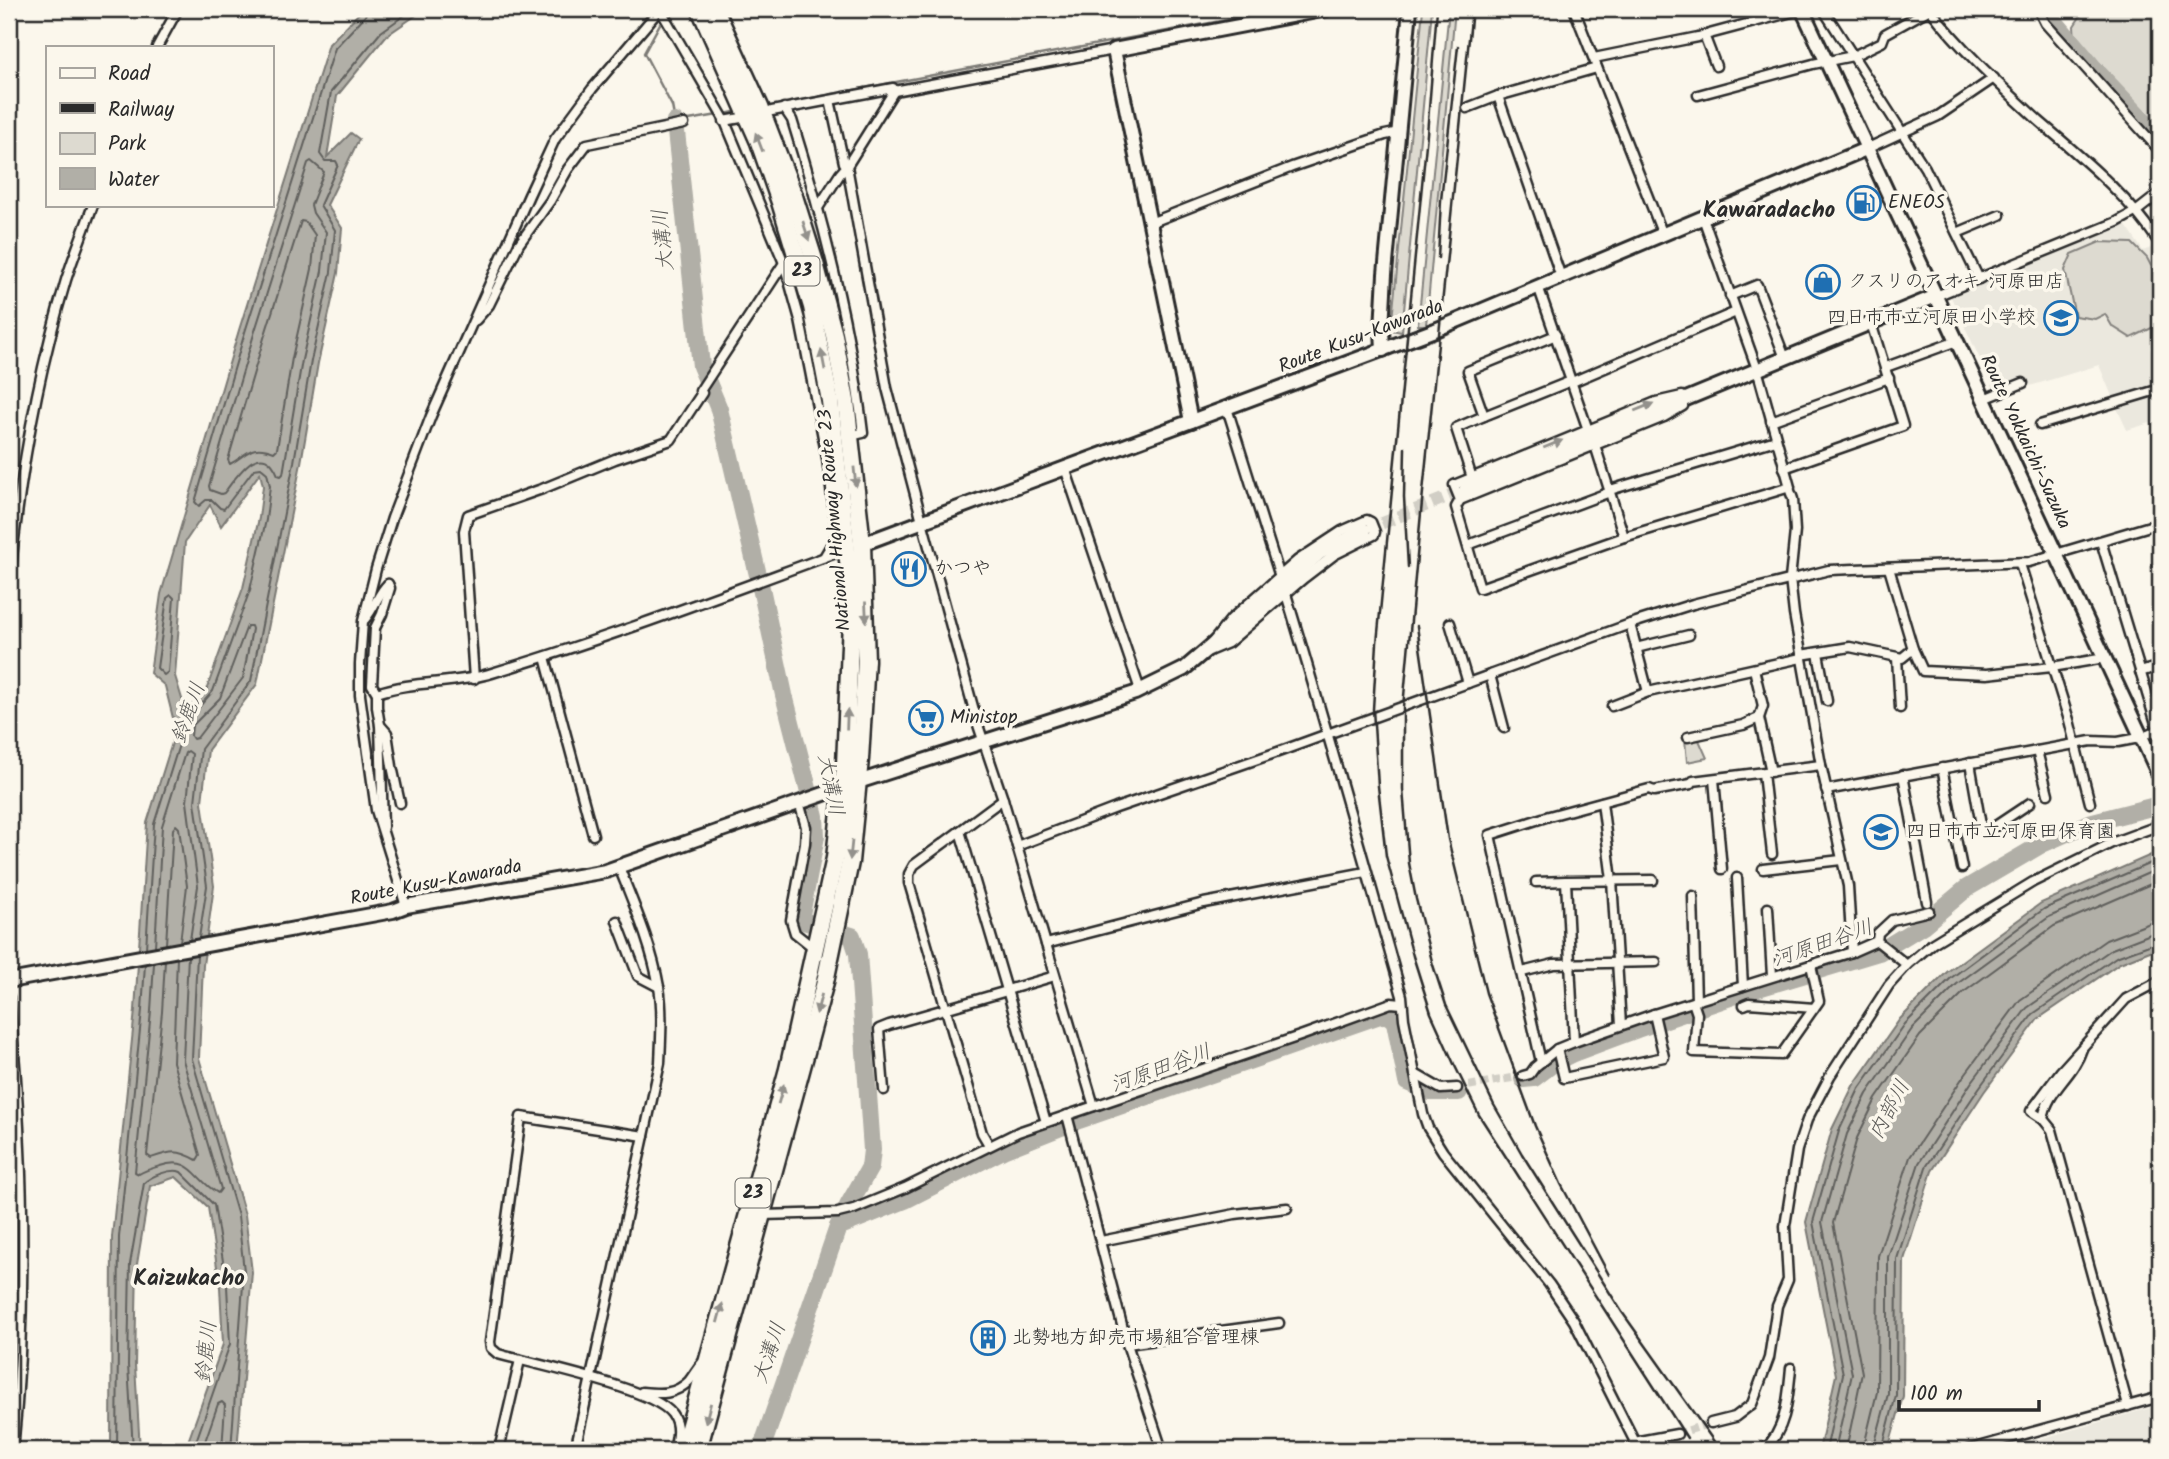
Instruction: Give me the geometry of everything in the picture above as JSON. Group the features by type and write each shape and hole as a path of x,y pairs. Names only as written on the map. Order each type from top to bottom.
{"highway":[{"name":"National Highway Route 23","path":"700,9 759,142 812,307 855,546"},
{"name":"National Highway Route 23","path":"683,1450 822,941 850,862 851,785 866,660 855,546 850,436 834,335 793,192 760,107 715,9"},
{"name":"National Highway Route 23","path":"698,1450 825,982 822,941"}],"main road":[{"path":"1191,421 1114,50 1327,9"},
{"path":"1383,350 1381,329 1385,274 1410,9"},
{"name":"Route Yokkaichi-Suzuka","path":"1803,9 2160,776"},
{"name":"Route Kusu-Kawarada","path":"855,546 1383,350 1866,149"},
{"path":"1463,495 1757,369 1936,296"},
{"name":"Route Kusu-Kawarada","path":"15,980 619,867 822,794 1140,690 1184,669 1320,553 1365,530"}],"street":[{"path":"158,46 178,9"},
{"path":"1574,9 1663,234"},
{"path":"1594,58 1704,35 1803,9"},
{"path":"1823,9 1925,168 1979,279"},
{"path":"1699,95 1853,56 1882,42 1885,34 1930,9 1953,37 1994,78 2137,211 2160,244"},
{"path":"2038,9 2045,23 2160,151"},
{"path":"406,906 383,837 372,790 360,695 363,621 376,569 412,464 555,139 592,89 661,10 719,109 784,263 800,320 827,458 837,536 824,557"},
{"path":"1704,35 1716,66"},
{"path":"818,208 894,91 1114,50"},
{"path":"1467,108 1498,96 1597,68"},
{"path":"1866,149 1938,116 1994,78"},
{"path":"772,111 894,88 894,91"},
{"path":"1498,96 1560,277"},
{"path":"830,100 844,163 847,166 887,388 983,741 1003,799 1094,1107"},
{"path":"784,108 792,120 818,208 838,295 863,426 863,433 850,436"},
{"path":"724,120 741,118"},
{"path":"473,321 489,305 519,244 587,144 682,124"},
{"path":"1150,223 1292,167 1399,132"},
{"path":"1936,296 2117,222 2160,193"},
{"path":"9,589 15,530 36,404 66,279 93,206"},
{"path":"1957,233 2000,215"},
{"path":"1703,218 1757,369 1793,499 1795,531 1790,579 1821,765 1847,886 1852,952"},
{"path":"474,679 464,531 468,515 671,439 784,263"},
{"path":"1730,296 1757,285 1784,358"},
{"path":"1538,286 1588,430"},
{"path":"1472,478 1455,428 1736,312"},
{"path":"1784,468 1903,426 1871,323"},
{"path":"1484,416 1468,371 1556,335"},
{"path":"1886,367 1957,341"},
{"path":"1772,421 1889,378"},
{"path":"1984,399 2023,383"},
{"path":"2040,425 2160,389"},
{"path":"1463,495 1454,485 1656,402 1703,393"},
{"path":"1703,393 1664,417 1463,495 1456,507 1480,588 1624,537 1789,488"},
{"path":"1227,408 1280,577"},
{"path":"1468,545 1610,491 1776,440"},
{"path":"1595,445 1624,537"},
{"path":"1065,468 1140,690"},
{"path":"1367,520 1371,522 1376,532 1374,535 1334,555 1228,643 1204,653 1231,619 1298,560 1342,531 1367,520"},
{"path":"1017,846 1630,624 1829,570 2021,564 2160,523"},
{"path":"2101,541 2158,730 2150,733"},
{"path":"377,693 392,688 474,679 624,632 855,546"},
{"path":"2021,564 2076,744 2090,803"},
{"path":"1888,568 1913,649 1923,671 1987,674 2105,658"},
{"path":"363,621 388,584 390,588 387,600 375,628 372,685 377,693 380,725 383,837"},
{"path":"1286,594 1329,733 1402,996 1418,1091 1428,1128 1443,1152 1549,1284 1574,1321 1637,1446 1677,1434"},
{"path":"1450,623 1468,683"},
{"path":"1630,624 1648,692"},
{"path":"1636,648 1689,635"},
{"path":"1612,706 1648,692 1818,653 1850,647 1902,659 1913,649"},
{"path":"1818,653 1827,702"},
{"path":"545,657 593,835"},
{"path":"1898,658 1900,708"},
{"path":"2140,672 2160,666"},
{"path":"1754,669 1763,706 1759,718 1767,773 1772,854"},
{"path":"1490,675 1504,728"},
{"path":"1688,737 1743,725 1759,718"},
{"path":"380,725 387,733 400,803"},
{"path":"1826,790 2091,741 2118,742 2134,738"},
{"path":"2037,751 2048,794"},
{"path":"1969,763 1982,831 1991,830 2030,803"},
{"path":"1541,1062 1490,835 1649,789 1654,791 1691,784 1693,781 1821,765"},
{"path":"1942,768 1962,868"},
{"path":"1903,775 1928,906 1892,920 1878,933 1880,943 1907,965"},
{"path":"1714,779 1723,869"},
{"path":"989,1145 982,1133 909,883 909,874 914,865 1003,799"},
{"path":"801,802 806,827 805,843 791,920 795,933 822,941"},
{"path":"1602,802 1612,880 1621,1025"},
{"path":"1711,1423 1735,1417 1752,1404 1769,1358 1777,1306 1788,1280 1785,1226 1797,1150 1807,1120 1830,1076 1889,985 1933,943 2034,882 2114,842 2160,825"},
{"path":"960,831 1046,1122"},
{"path":"1763,869 1841,860"},
{"path":"575,1450 660,1063 659,987 650,951 619,867"},
{"path":"1046,944 1204,903 1366,872"},
{"path":"1737,878 1743,986"},
{"path":"1536,882 1653,880"},
{"path":"1566,881 1574,1042"},
{"path":"9,888 9,918"},
{"path":"1693,896 1694,1052 1781,1055 1819,1001 1811,967"},
{"path":"1768,908 1772,976"},
{"path":"617,921 638,976 659,987"},
{"path":"1523,1076 1530,1074 1541,1062 1559,1056 1574,1042 1621,1025 1655,1020 1772,976 1811,967 1880,943"},
{"path":"1522,972 1554,964 1656,962"},
{"path":"884,1090 878,1029 1055,976"},
{"path":"2128,1406 2052,1130 2043,1119 2031,1111 2061,1071 2126,999 2160,981"},
{"path":"9,997 19,1104 23,1308 12,1450"},
{"path":"762,1215 838,1213 854,1209 905,1188 989,1145 1046,1122 1068,1122 1094,1107 1391,1003 1402,1004"},
{"path":"1744,1005 1749,1003 1814,1008"},
{"path":"1559,1056 1564,1078 1664,1057 1655,1020"},
{"path":"2043,1119 2050,1096 2078,1060 2081,1049"},
{"path":"1416,1078 1441,1089 1457,1088"},
{"path":"644,1136 522,1117 491,1348 498,1354 635,1391 668,1394 691,1379 696,1369 708,1357"},
{"path":"1068,1122 1127,1344 1162,1450"},
{"path":"1101,1241 1235,1214 1287,1208"},
{"path":"1127,1344 1279,1323"},
{"path":"499,1450 520,1360"},
{"path":"1764,1450 1778,1434 1785,1414 1791,1368"},
{"path":"635,1391 659,1402 672,1414 678,1426 674,1450"},
{"path":"1967,1450 2160,1397"},
{"path":"578,1439 580,1450"}],"shaded area":[{"name":"四日市市立河原田小学校","path":"2125,224 2143,251 2156,246 2160,253 2160,342 2150,347 2160,373 2160,386 2114,401 2099,365 2030,386 2026,380 1994,389 1950,295"},
{"path":"2160,391 2160,420 2127,430 2115,404"},
{"path":"2160,1405 2160,1450 2025,1450 2025,1443"}],"green space":[{"path":"1423,9 1432,9 1402,332 1391,330"},
{"path":"1449,9 1455,9 1426,325 1418,325"},
{"path":"2085,9 2160,9 2160,120 2155,120 2085,59 2075,40 2074,26"},
{"path":"2100,242 2132,243 2147,258 2160,283 2160,324 2131,338 2112,326 2105,314 2095,319 2075,316 2065,270 2072,254"},
{"path":"1685,740 1699,740 1707,758 1687,762"}],"water":[{"name":"鈴鹿川","path":"363,9 425,9 386,36 337,96 327,157 351,133 359,139 327,205 342,228 338,273 318,363 301,463 257,684 208,750 202,802 214,886 203,965 199,1058 245,1215 252,1272 237,1450 185,1450 223,1344 220,1287 208,1207 176,1177 150,1186 137,1264 135,1365 140,1450 111,1450 112,1237 135,1010 147,823 176,730 165,686 150,673 161,594 239,330 329,44","holes":["260,473 263,486 259,518 243,588 207,688 186,712 175,676 185,542 210,505 221,526"]},
{"name":"内部川","path":"2160,851 2160,947 2120,963 2038,1019 1984,1092 1932,1171 1904,1260 1903,1396 1888,1450 1819,1450 1836,1375 1806,1222 1832,1129 1853,1086 1900,1019 1947,972 2041,903"}],"waterway":[{"path":"790,102 1284,9"},
{"name":"河原田谷川","path":"2048,9 2055,22 2098,73 2160,138"},
{"path":"675,14 662,20 644,53 672,106 677,122"},
{"path":"725,114 739,111"},
{"path":"683,121 718,115"},
{"name":"大溝川","path":"675,122 701,366 719,409 784,695 815,816 816,836 800,920 852,936 858,954 872,1150 870,1167 838,1227 761,1450"},
{"name":"河原田谷川","path":"1523,1079 1534,1078 1555,1062 1573,1053 1637,1029 1745,992 1879,952 1923,925 1967,888 2042,844 2089,823 2159,805"},
{"name":"河原田谷川","path":"838,1227 905,1200 1003,1150 1079,1120 1377,1016 1388,1016 1395,1022 1407,1082 1430,1092 1459,1092"}],"tunnel":[{"path":"1365,530 1465,490"},
{"path":"1457,1088 1523,1076"},
{"path":"1677,1434 1711,1423"}],"railway":[{"path":"1437,9 1373,709 1386,856 1431,1013 1479,1115 1687,1438"},
{"path":"1472,9 1403,707 1403,789 1409,863 1433,965 1446,1005 1494,1105 1622,1312 1720,1450"},
{"path":"1438,258 1441,200 1458,46"},
{"path":"1405,448 1404,497 1408,567"},
{"path":"1417,626 1448,839 1486,993 1535,1126 1561,1184 1609,1275"}],"place":[{"name":"ENEOS","path":"1864,203"},
{"name":"クスリのアオキ 河原田店","path":"1823,282"},
{"name":"四日市市立河原田小学校","path":"2061,318"},
{"name":"かつや","path":"909,569"},
{"name":"Ministop","path":"926,718"},
{"name":"四日市市立河原田保育園","path":"1881,832"},
{"name":"北勢地方卸売市場組合管理棟","path":"988,1338"}],"district":[{"name":"Kawaradacho","path":"1769,211"},
{"name":"Kaizukacho","path":"189,1279"}]}
